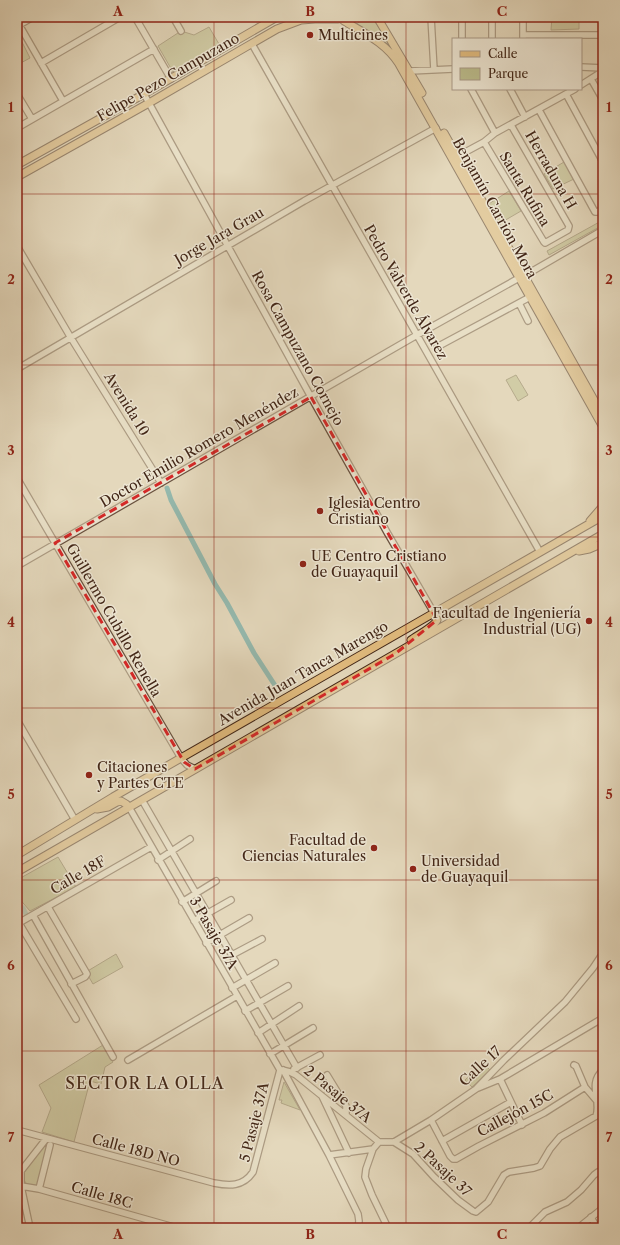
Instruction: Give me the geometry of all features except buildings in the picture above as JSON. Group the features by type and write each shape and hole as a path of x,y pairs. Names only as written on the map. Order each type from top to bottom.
{"main road":[{"name":"Felipe Pezo Campuzano","path":"17,165 171,79 277,17"},
{"path":"339,19 350,20 356,17"},
{"name":"Benjamín Carrión Mora","path":"377,17 410,71 458,156 530,297 601,414"},
{"name":"Felipe Pezo Campuzano","path":"17,177 149,104 277,29 302,20 339,19"},
{"name":"Benjamín Carrión Mora","path":"339,19 376,40 395,58 601,414 603,427"},
{"path":"156,87 156,92 162,96"},
{"path":"601,414 603,433"},
{"path":"584,527 603,506"},
{"name":"Avenida Juan Tanca Marengo","path":"17,855 91,810 603,516"},
{"name":"Avenida Juan Tanca Marengo","path":"17,872 603,534"},
{"path":"573,552 589,549 603,543"},
{"path":"395,654 421,632 436,624 437,620 434,613"},
{"path":"91,810 108,807 121,801 129,808"}],"street":[{"path":"33,17 18,23 63,101"},
{"path":"41,63 120,17"},
{"path":"135,17 171,79"},
{"path":"173,17 181,31"},
{"path":"431,17 434,70"},
{"path":"462,17 462,38"},
{"path":"492,17 492,38"},
{"path":"523,17 523,37 603,35"},
{"name":"Pedro Valverde Álvarez","path":"252,44 331,186 540,552"},
{"path":"17,128 154,49"},
{"path":"582,67 603,68"},
{"path":"410,71 452,69"},
{"path":"582,84 603,71"},
{"path":"591,79 603,100"},
{"path":"472,90 495,133"},
{"path":"511,90 525,116"},
{"path":"458,156 484,142 495,133 539,110 572,90"},
{"path":"17,94 32,119"},
{"name":"Rosa Campuzano Cornejo","path":"144,94 311,397 434,613"},
{"path":"566,94 603,162"},
{"path":"539,110 595,212 603,209"},
{"name":"Herraduna H","path":"511,125 569,228"},
{"name":"Jorge Jara Grau","path":"17,369 331,186 436,128"},
{"name":"Santa Rufina","path":"484,142 544,242 545,243 569,228"},
{"name":"Doctor Emilio Romero Menéndez","path":"17,566 417,335 603,230"},
{"name":"Avenida 10","path":"17,246 161,482"},
{"path":"437,348 530,297"},
{"path":"519,303 528,321"},
{"name":"Guillermo Cubillo Renella","path":"17,478 181,758 187,766 196,769"},
{"path":"17,720 75,820"},
{"path":"142,800 297,1068"},
{"name":"3 Pasaje 37A","path":"129,808 329,1155 358,1214 358,1228"},
{"path":"158,860 190,839"},
{"name":"Calle 18F","path":"18,924 151,847"},
{"path":"182,902 216,881"},
{"path":"194,921 231,900"},
{"path":"48,907 87,975 71,984"},
{"path":"33,915 112,1058"},
{"path":"206,943 249,918"},
{"path":"18,924 76,1019"},
{"path":"232,955 262,939"},
{"name":"Calle 17","path":"394,1142 431,1120 476,1089 565,1002 593,968 603,953"},
{"path":"232,988 276,963"},
{"path":"245,1010 288,986"},
{"path":"128,1060 237,996"},
{"path":"258,1033 299,1006"},
{"path":"476,1089 500,1078 603,1018"},
{"path":"270,1054 313,1028"},
{"path":"290,1072 320,1054"},
{"path":"574,1065 576,1066 585,1087 596,1100"},
{"name":"2 Pasaje 37A","path":"281,1070 296,1075 379,1142"},
{"name":"5 Pasaje 37A","path":"247,1179 253,1172 281,1070"},
{"path":"596,1100 595,1086 599,1073 603,1070"},
{"path":"328,1076 346,1106 346,1115"},
{"path":"500,1078 522,1124"},
{"name":"Callejón 15C","path":"442,1141 450,1156 453,1159 456,1159 544,1114 585,1087"},
{"path":"321,1094 349,1153"},
{"name":"2 Pasaje 37","path":"394,1142 413,1154 458,1200 473,1212 476,1212 488,1202 504,1175 509,1172 540,1166 550,1149 560,1137 593,1119 598,1112 596,1100"},
{"path":"431,1120 442,1141 511,1102"},
{"name":"Calle 18D NO","path":"17,1130 226,1186 232,1186 247,1179"},
{"path":"30,1228 21,1186 21,1171 46,1139"},
{"path":"388,1228 365,1177 366,1169 373,1150 379,1142 394,1142"},
{"path":"39,1189 50,1145"},
{"path":"329,1155 373,1150"},
{"path":"528,1228 545,1212 567,1202 594,1175 603,1170"},
{"name":"Calle 18C","path":"21,1186 39,1189 177,1228"},
{"path":"578,1228 603,1208"},
{"path":"591,1217 597,1228"}],"highlighted area":[{"path":"311,397 437,620 395,654 195,769 184,762 55,543"}],"green space":[{"path":"365,17 372,17 392,49 357,25"},
{"path":"552,17 579,17 579,29 551,30"},
{"path":"209,27 219,44 173,72 158,46 181,31 194,35"},
{"path":"20,38 30,58 17,65 17,40"},
{"path":"564,162 574,179 553,189 544,174"},
{"path":"509,191 521,211 497,225 487,205"},
{"path":"603,220 603,225 549,255 547,251"},
{"path":"516,375 528,395 518,401 506,380"},
{"path":"58,857 76,887 30,911 17,896 17,880"},
{"path":"116,954 123,967 93,984 86,972"},
{"path":"103,1045 113,1062 105,1067 101,1084 90,1081 74,1142 42,1132 51,1108 39,1085"},
{"path":"483,1063 490,1070 472,1087 465,1080"},
{"path":"284,1082 300,1110 281,1103 282,1100 279,1100"},
{"path":"45,1142 50,1143 39,1188 26,1184 22,1171"}],"waterway":[{"path":"167,488 171,500 215,584 254,653 278,690"},
{"path":"17,904 23,908 27,916"}],"place":[{"name":"Multicines","path":"310,35"},
{"name":"Iglesia Centro Cristiano","path":"320,511"},
{"name":"UE Centro Cristiano de Guayaquil","path":"303,564"},
{"name":"Facultad de Ingeniería Industrial (UG)","path":"589,621"},
{"name":"Citaciones y Partes CTE","path":"89,775"},
{"name":"Facultad de Ciencias Naturales","path":"374,848"},
{"name":"Universidad de Guayaquil","path":"413,869"}],"district":[{"name":"SECTOR LA OLLA","path":"145,1083"}]}
